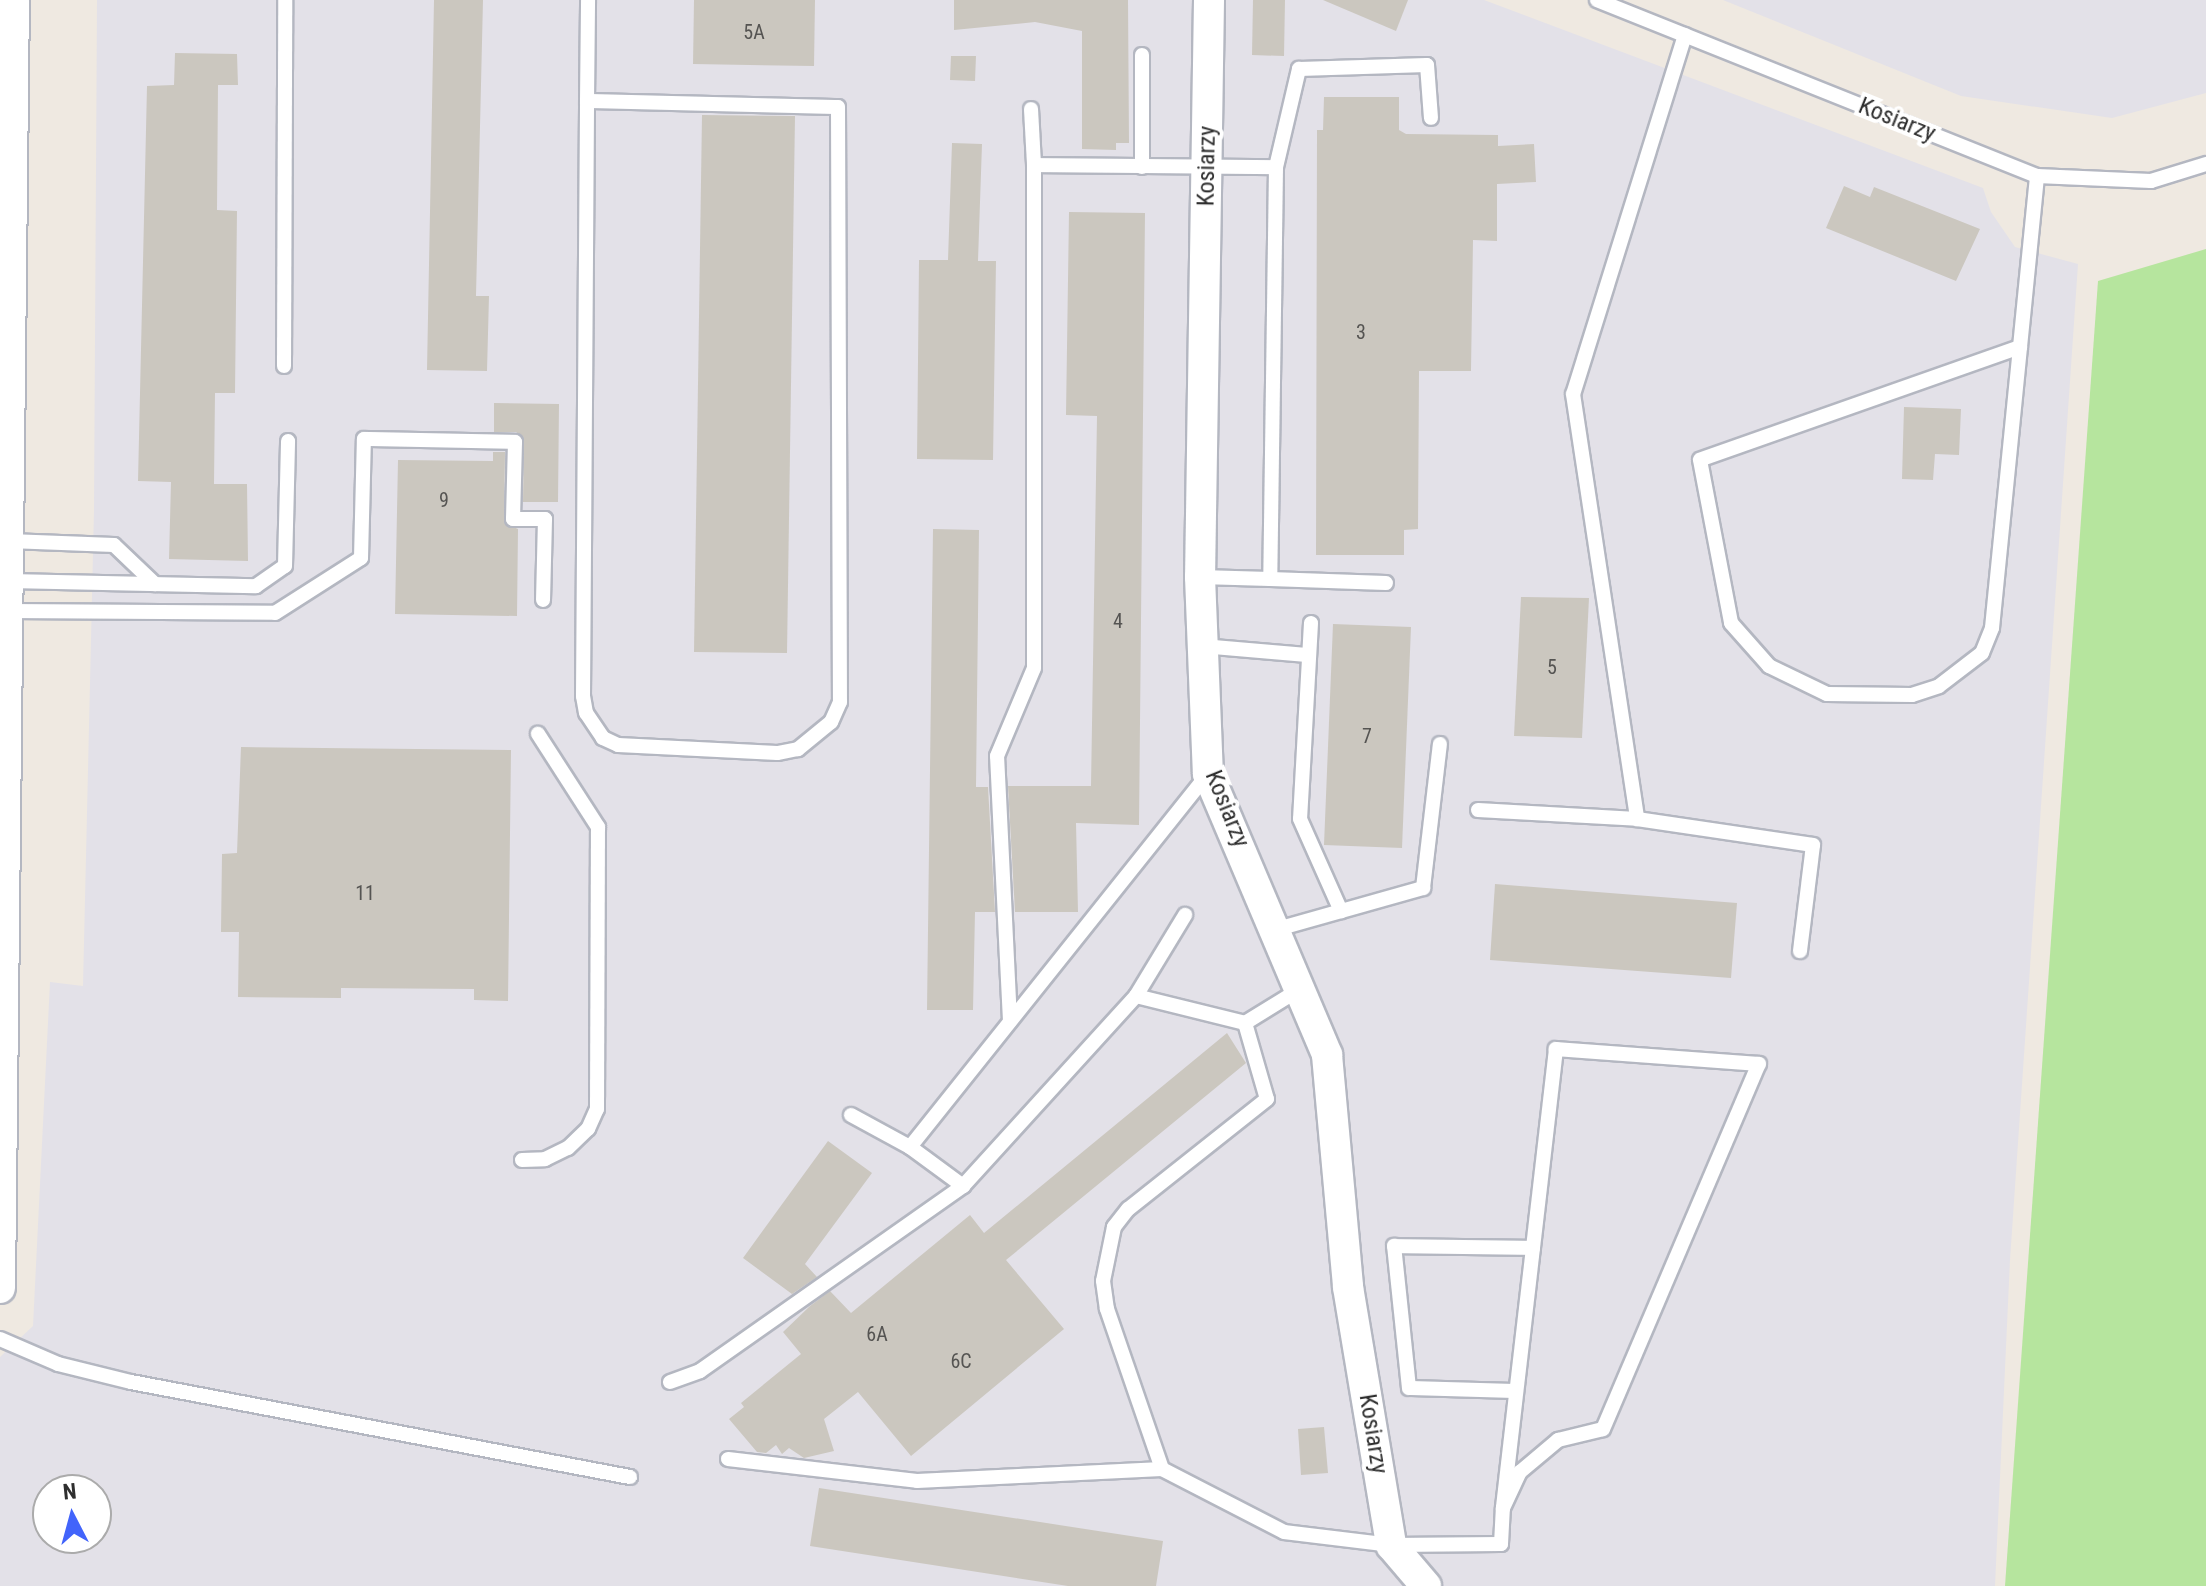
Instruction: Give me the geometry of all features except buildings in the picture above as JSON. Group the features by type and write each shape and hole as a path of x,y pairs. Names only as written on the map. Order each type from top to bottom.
{"street":[{"path":"0,1288 14,0"},
{"name":"Kosiarzy","path":"1209,0 1200,577 1208,774 1302,988 1327,1055 1348,1287 1391,1545"},
{"path":"1391,1545 1426,1586"}],"lane":[{"path":"284,366 285,0"},
{"path":"587,101 838,107 840,702 831,722 798,749 777,753 618,745 603,738 586,713 587,101 588,0"},
{"name":"Kosiarzy","path":"1597,0 2037,176 2151,181 2206,164"},
{"path":"1637,819 1573,394 1685,35"},
{"path":"1142,55 1142,167"},
{"path":"1270,579 1276,167 1299,69 1427,65 1431,118"},
{"path":"1010,1021 997,756 1034,668 1034,165 1031,109"},
{"path":"1034,165 1276,167"},
{"path":"2020,347 1700,460 1731,623 1769,666 1827,694 1912,695 1939,686 1982,653 1992,628 2020,347 2037,176"},
{"path":"8,611 275,613 361,558 364,439 515,442 513,519 545,519 543,600"},
{"path":"9,581 256,586 285,566 288,441"},
{"path":"9,541 114,545 155,584"},
{"path":"1200,577 1386,583"},
{"path":"1311,623 1300,819 1341,911"},
{"path":"1203,646 1309,655"},
{"path":"522,1160 545,1159 568,1148 588,1129 597,1109 598,827 538,734"},
{"path":"1277,929 1423,888 1440,744"},
{"path":"910,1147 1208,774"},
{"path":"1478,810 1637,819 1813,845 1800,951"},
{"path":"670,1382 700,1371 963,1186 1136,996 1185,915"},
{"path":"1136,996 1245,1023 1302,988"},
{"path":"1162,1469 1107,1309 1105,1255 1114,1227 1128,1209 1267,1099 1245,1023"},
{"path":"728,1459 917,1481 1162,1469 1284,1532 1391,1545 1501,1544 1503,1508 1516,1391 1556,1049 1759,1064 1603,1429 1558,1440 1520,1472 1503,1508"},
{"path":"851,1115 910,1147 963,1186"},
{"path":"1516,1391 1409,1388 1394,1246 1533,1248"},
{"path":"0,1339 58,1364 131,1382 630,1477"}],"shaded area":[{"path":"97,0 1484,0 1983,188 1991,212 2015,247 2078,264 2010,1260 1995,1586 0,1586 0,1357 33,1326 50,982 83,986 94,510"},
{"path":"1723,0 2206,0 2206,93 2112,118 1961,96"}],"green space":[{"path":"2206,249 2206,1586 2005,1586 2098,281"}]}
